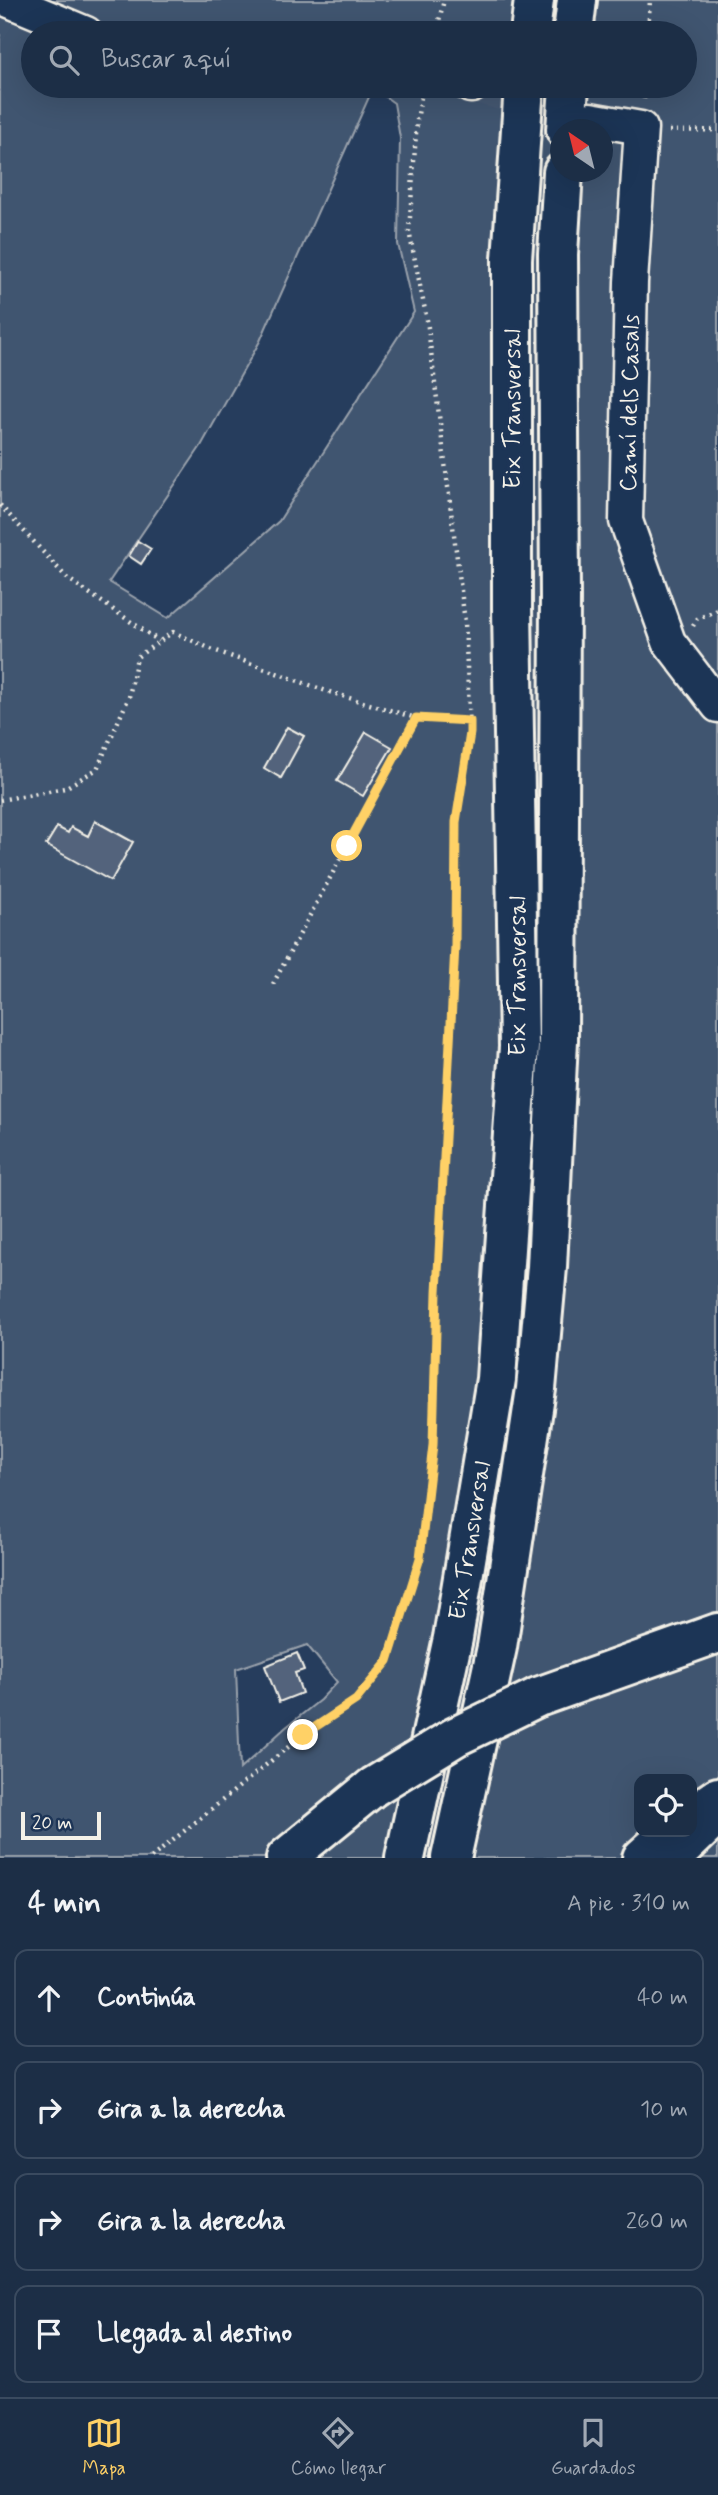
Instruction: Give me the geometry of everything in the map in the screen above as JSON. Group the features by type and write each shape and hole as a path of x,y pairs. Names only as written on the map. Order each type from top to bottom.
{"highway":[{"path":"531,21 534,0"},
{"path":"574,21 577,0"},
{"name":"Eix Transversal","path":"405,1858 453,1638 496,1379 519,1047 512,608 512,273 523,98"},
{"path":"572,98 577,119"},
{"name":"Eix Transversal","path":"452,1858 497,1647 536,1389 547,1267 558,1040 561,598 558,254 562,182"},
{"path":"286,1858 373,1787 455,1737 538,1697 718,1633"},
{"path":"697,1812 718,1797"},
{"path":"672,1858 718,1814"},
{"path":"642,1858 665,1837"}],"street":[{"path":"7,0 57,21"},
{"path":"613,126 641,128"},
{"name":"Camí dels Casals","path":"641,128 631,282 626,522 669,642 718,706"}],"path":[{"path":"439,21 444,0"},
{"path":"649,21 650,0"},
{"path":"151,1858 303,1735 356,1700 388,1661 420,1558 433,1445 437,1292 455,946 456,822 470,733 465,622 427,320 409,231 421,98"},
{"path":"641,128 668,131 718,130"},
{"path":"0,505 67,578 159,642"},
{"path":"0,800 65,788 97,769 130,697 137,657 173,632 211,649 326,691 416,718 470,721"},
{"path":"273,984 416,718"}],"shaded area":[{"path":"0,0 718,0 718,1858 0,1858","holes":["21,21 697,21 697,98 387,98 394,103 400,138 398,244 414,312 279,521 168,618 109,582 201,446 260,341 369,98 21,98","307,1645 337,1682 240,1769 236,1669"]}],"building":[{"path":"138,541 151,549 141,564 129,556"},
{"path":"287,727 304,736 281,778 264,768"},
{"path":"366,732 392,747 363,796 337,781"},
{"path":"95,821 133,842 111,881 46,845 57,827 68,833 71,827 88,836"},
{"path":"297,1653 304,1670 295,1673 302,1693 279,1702 265,1666"}],"tunnel":[{"path":"515,98 589,119"}],"route":[{"path":"303,1735 356,1700 388,1661 420,1558 433,1445 445,1101 455,946 456,822 470,721 416,718 410,734 347,846"}]}
